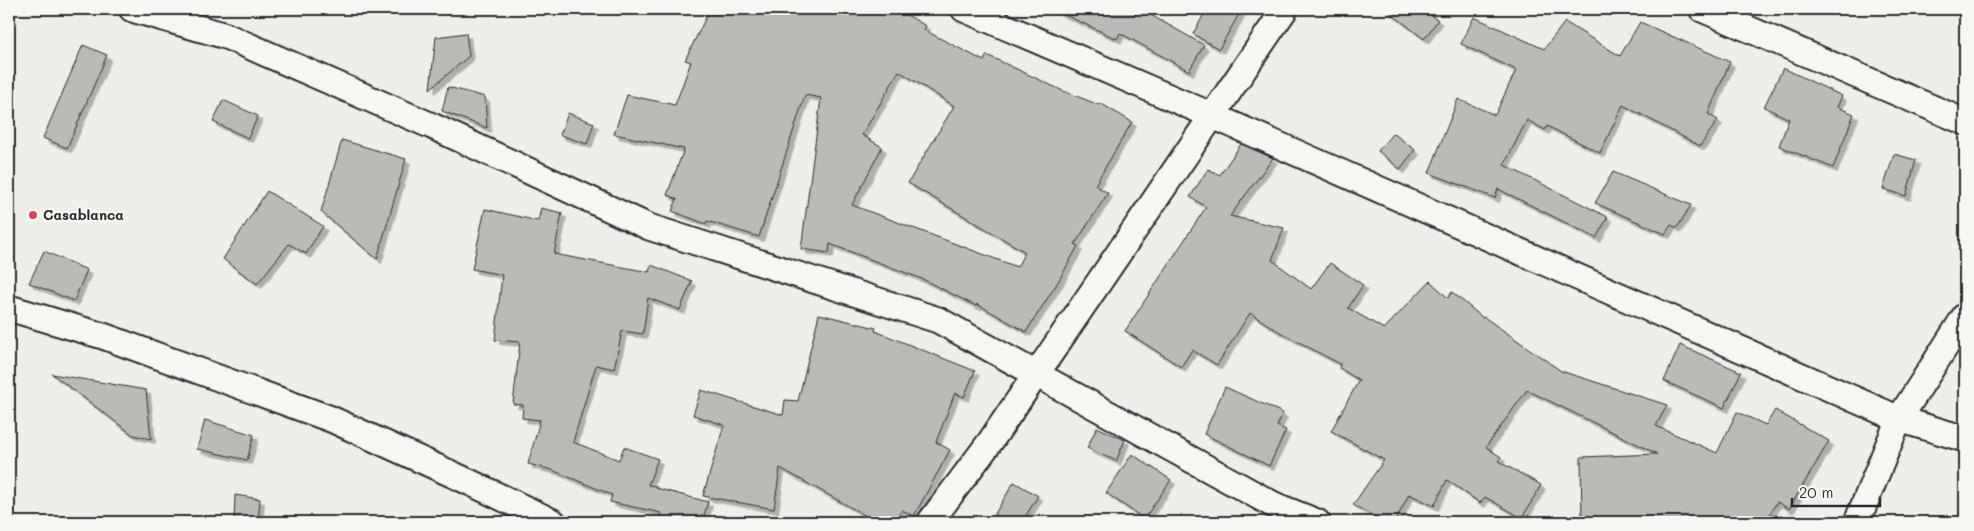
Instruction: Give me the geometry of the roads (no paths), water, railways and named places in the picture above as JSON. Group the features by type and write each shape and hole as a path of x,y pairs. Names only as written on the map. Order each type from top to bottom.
{"street":[{"path":"132,9 226,36 424,122 649,227 938,320 1037,375 1271,514 1317,522"},
{"path":"964,9 1213,116 1899,419 1965,439"},
{"path":"930,522 1037,375 1285,9"},
{"path":"1702,9 1965,122"},
{"path":"9,308 103,336 331,420 553,522"},
{"path":"1857,522 1899,419 1965,316"}],"place":[{"name":"Casablanca","path":"33,215"}]}
